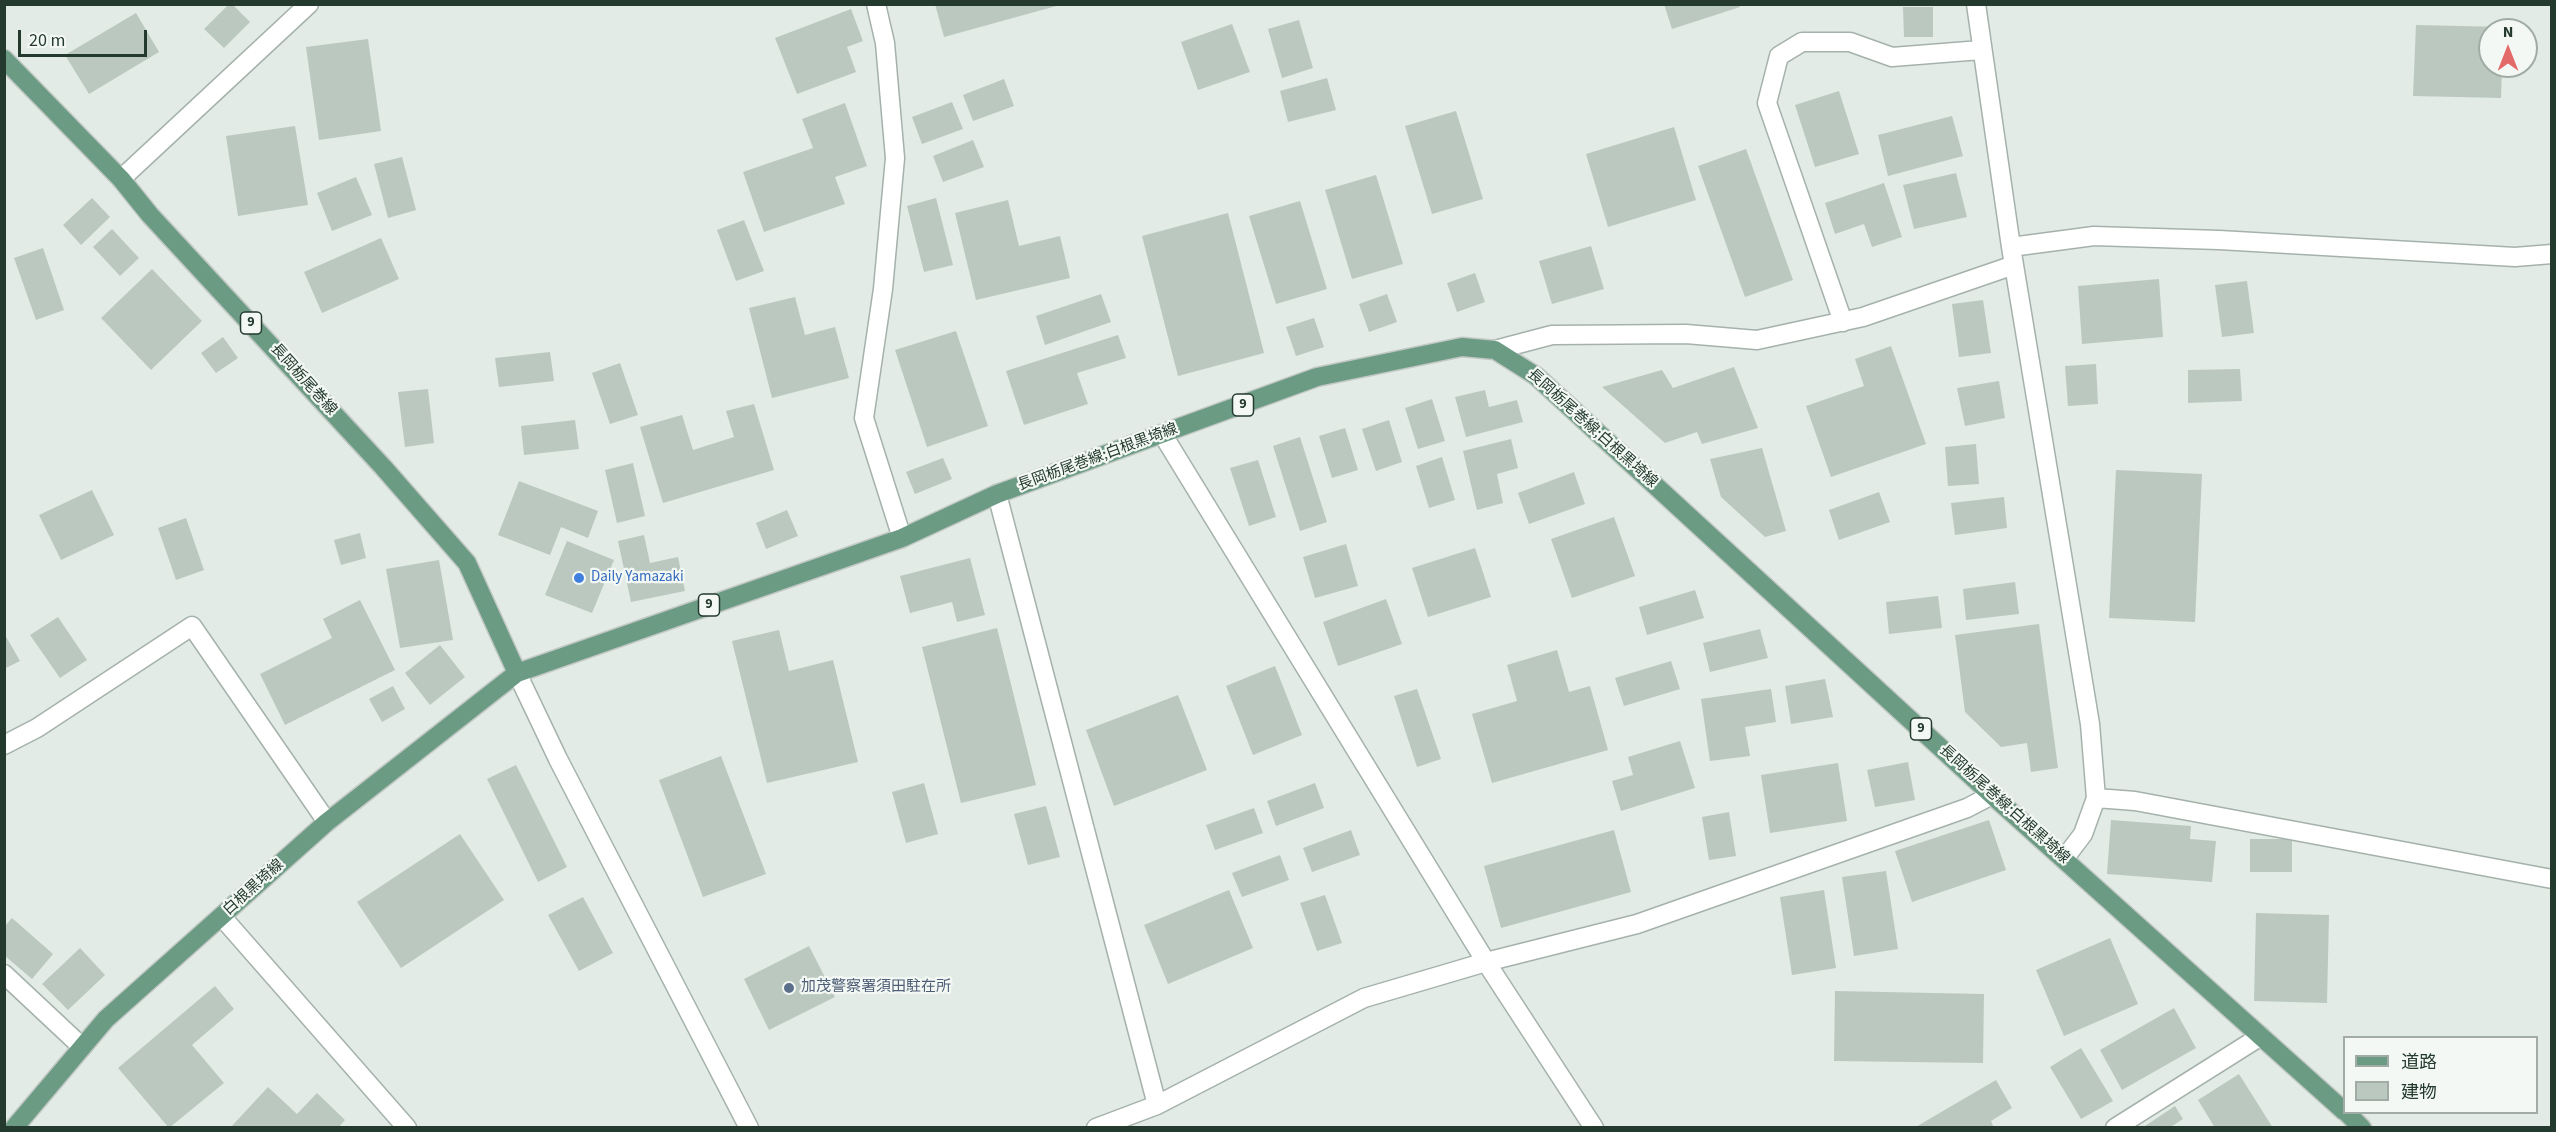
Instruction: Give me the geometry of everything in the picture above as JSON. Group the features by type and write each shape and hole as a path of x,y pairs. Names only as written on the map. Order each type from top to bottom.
{"main road":[{"name":"長岡栃尾巻線","path":"4,59 121,179 150,215 383,467 467,563 516,674"},
{"name":"長岡栃尾巻線;白根黒埼線","path":"516,674 902,538 997,494 1317,377 1462,347 1495,350 1536,375 1992,795 2343,1110"},
{"name":"白根黒埼線","path":"14,1128 106,1019 327,822 516,674"},
{"name":"長岡栃尾巻線;白根黒埼線","path":"2347,1114 2362,1128"}],"street":[{"path":"121,179 309,4"},
{"path":"876,4 885,43 895,158 883,289 864,418 902,538"},
{"path":"1976,4 2012,256 2090,724 2096,798 2083,834 2064,859"},
{"path":"1843,322 1767,104 1779,56 1802,42 1850,42 1892,57 1981,50"},
{"path":"1495,350 1552,335 1686,334 1757,340 1843,322 2012,256 2094,236 2219,240 2515,257 2552,254"},
{"path":"1163,435 1486,962 1594,1128"},
{"path":"997,494 1157,1105"},
{"path":"4,745 37,728 192,626 327,822"},
{"path":"516,674 749,1128"},
{"path":"1096,1128 1157,1105 1364,998 1486,962 1637,924 1967,808 1992,795"},
{"path":"2096,798 2135,801 2552,879"},
{"path":"222,917 407,1128"},
{"path":"4,974 82,1047"},
{"path":"2115,1128 2261,1036"}],"building":[{"path":"229,4 232,4 250,22 224,48 204,29"},
{"path":"935,4 1059,4 1060,5 944,37"},
{"path":"1664,4 1739,4 1740,7 1672,29"},
{"path":"1903,7 1933,7 1933,37 1904,37"},
{"path":"851,9 863,41 847,47 856,72 797,94 775,38"},
{"path":"136,13 159,52 89,94 65,55"},
{"path":"1299,20 1313,68 1282,78 1268,29"},
{"path":"1232,24 1250,72 1198,90 1181,42"},
{"path":"2416,25 2478,26 2478,78 2502,78 2501,98 2413,96"},
{"path":"368,39 381,131 319,140 306,47"},
{"path":"1327,78 1336,110 1288,122 1280,91"},
{"path":"1004,79 1014,106 973,121 963,95"},
{"path":"1839,91 1859,154 1815,167 1795,105"},
{"path":"952,102 963,129 922,144 912,117"},
{"path":"845,103 867,166 835,177 845,204 764,232 743,172 813,148 802,119"},
{"path":"1456,111 1483,199 1432,214 1405,126"},
{"path":"1952,116 1963,156 1888,176 1878,135"},
{"path":"295,126 308,205 238,216 226,136"},
{"path":"1674,127 1696,200 1608,227 1586,154"},
{"path":"973,140 984,167 943,182 933,156"},
{"path":"1746,149 1793,280 1745,297 1698,166"},
{"path":"402,157 416,210 388,218 374,164"},
{"path":"1956,173 1967,217 1914,229 1903,185"},
{"path":"1376,175 1403,264 1352,279 1325,190"},
{"path":"356,177 372,215 332,231 317,193"},
{"path":"1884,183 1902,237 1872,247 1864,224 1835,234 1825,203"},
{"path":"92,198 110,217 81,245 63,225"},
{"path":"936,198 953,265 924,272 907,206"},
{"path":"1008,200 1019,246 1060,236 1070,278 976,300 955,213"},
{"path":"1300,201 1327,289 1276,304 1249,216"},
{"path":"1228,213 1264,353 1178,376 1142,236"},
{"path":"744,220 764,271 736,281 717,230"},
{"path":"112,229 139,258 120,276 93,247"},
{"path":"381,238 399,279 322,313 304,272"},
{"path":"1591,246 1604,289 1552,304 1539,261"},
{"path":"43,248 64,310 36,320 14,258"},
{"path":"152,269 202,321 151,370 101,318"},
{"path":"1475,273 1485,302 1457,312 1447,283"},
{"path":"2159,279 2163,337 2082,344 2078,286"},
{"path":"2247,281 2254,333 2222,337 2215,285"},
{"path":"1101,294 1111,322 1045,345 1036,316"},
{"path":"1387,294 1397,322 1369,332 1359,304"},
{"path":"795,297 805,335 835,327 849,378 772,398 749,308"},
{"path":"1983,300 1991,353 1959,357 1952,304"},
{"path":"1314,318 1324,347 1296,356 1286,327"},
{"path":"956,331 988,426 927,447 895,350"},
{"path":"1118,335 1126,358 1077,373 1088,404 1024,425 1006,371"},
{"path":"223,337 238,358 216,373 201,353"},
{"path":"1891,346 1926,444 1831,477 1806,406 1864,386 1855,359"},
{"path":"550,352 554,381 499,387 495,358"},
{"path":"620,363 638,415 610,424 592,373"},
{"path":"2096,364 2098,404 2068,406 2065,366"},
{"path":"1734,367 1758,428 1702,444 1697,432 1665,443 1602,387 1662,370 1673,388"},
{"path":"2240,369 2242,401 2188,403 2188,370"},
{"path":"1999,381 2005,418 1965,426 1957,388"},
{"path":"428,389 434,443 405,447 398,392"},
{"path":"1485,390 1489,407 1517,400 1523,422 1466,437 1455,397"},
{"path":"1432,399 1445,441 1418,449 1405,408"},
{"path":"754,404 774,470 663,503 640,427 682,415 693,450 734,437 726,411"},
{"path":"575,420 579,449 524,455 521,426"},
{"path":"1389,420 1402,462 1376,471 1362,429"},
{"path":"1345,428 1358,470 1332,478 1319,436"},
{"path":"1300,437 1327,522 1300,531 1273,446"},
{"path":"1511,439 1518,468 1497,474 1503,503 1477,510 1463,451"},
{"path":"1976,444 1979,484 1948,486 1945,447"},
{"path":"1762,448 1786,531 1765,537 1721,497 1710,459"},
{"path":"1442,457 1455,500 1429,508 1416,466"},
{"path":"943,458 952,479 915,494 906,472"},
{"path":"1258,460 1276,517 1249,526 1230,468"},
{"path":"633,463 645,516 617,523 605,470"},
{"path":"2116,470 2202,474 2195,622 2109,618"},
{"path":"1574,472 1585,504 1529,524 1518,493"},
{"path":"519,481 598,511 588,538 561,527 550,555 498,535"},
{"path":"92,490 114,535 61,560 39,515"},
{"path":"1879,492 1890,522 1839,540 1829,510"},
{"path":"2004,497 2007,528 1955,535 1951,503"},
{"path":"787,510 798,536 766,549 756,523"},
{"path":"1614,517 1635,576 1572,598 1551,539"},
{"path":"186,518 204,570 176,580 158,528"},
{"path":"360,533 366,558 341,565 334,540"},
{"path":"644,535 650,563 678,557 685,591 631,602 618,541"},
{"name":"Daily Yamazaki","path":"567,541 614,560 592,613 545,595"},
{"path":"1346,544 1358,586 1315,598 1303,557"},
{"path":"1475,548 1491,597 1428,617 1412,568"},
{"path":"970,558 985,615 957,622 952,602 910,613 900,576"},
{"path":"439,560 453,640 400,648 386,569"},
{"path":"2015,582 2019,614 1966,620 1963,589"},
{"path":"1695,590 1704,618 1647,635 1639,607"},
{"path":"1938,596 1942,628 1889,634 1886,602"},
{"path":"1386,599 1402,644 1338,666 1323,622"},
{"path":"360,600 395,670 285,725 260,674 332,638 323,619"},
{"path":"58,617 87,660 60,678 30,635"},
{"path":"2039,624 2058,768 2031,772 2027,743 2001,747 1965,712 1955,635"},
{"path":"997,628 1036,785 961,803 922,647"},
{"path":"1760,629 1768,658 1710,672 1703,643"},
{"path":"779,630 789,671 833,660 858,762 767,783 732,641"},
{"path":"4,633 20,661 4,669"},
{"path":"440,645 465,677 430,705 405,673"},
{"path":"1557,650 1569,692 1590,686 1608,750 1492,783 1472,714 1517,701 1507,665"},
{"path":"1671,661 1680,689 1624,706 1615,678"},
{"path":"1275,666 1302,735 1253,755 1226,686"},
{"path":"1825,679 1833,717 1791,724 1785,686"},
{"path":"393,686 405,709 382,722 369,699"},
{"path":"1417,689 1441,759 1417,767 1394,696"},
{"path":"1771,689 1776,722 1745,727 1750,756 1710,761 1701,699"},
{"path":"1178,695 1207,770 1114,806 1086,730"},
{"path":"1680,741 1695,788 1621,811 1612,781 1633,775 1628,757"},
{"path":"721,756 766,874 703,897 659,780"},
{"path":"1908,762 1915,800 1875,807 1867,770"},
{"path":"1838,763 1847,821 1770,833 1761,775"},
{"path":"516,765 567,867 538,882 487,779"},
{"path":"924,783 938,834 906,843 892,792"},
{"path":"1315,783 1324,808 1276,826 1267,801"},
{"path":"1046,806 1060,857 1028,865 1014,814"},
{"path":"1254,808 1263,833 1215,850 1206,825"},
{"path":"1729,812 1736,856 1709,860 1702,817"},
{"path":"1989,820 2006,870 1912,902 1895,851"},
{"path":"2111,820 2191,826 2190,839 2216,841 2212,882 2107,874"},
{"path":"1351,830 1360,855 1312,872 1303,848"},
{"path":"1614,830 1631,892 1501,928 1484,866"},
{"path":"460,834 504,900 401,968 357,902"},
{"path":"2250,839 2292,839 2292,872 2250,872"},
{"path":"1280,855 1289,880 1242,897 1232,873"},
{"path":"1886,871 1898,949 1854,956 1842,877"},
{"path":"1229,890 1253,948 1168,984 1144,925"},
{"path":"1824,890 1836,968 1792,975 1780,897"},
{"path":"1325,895 1342,943 1317,951 1300,903"},
{"path":"583,897 613,953 579,971 548,915"},
{"path":"2256,913 2329,915 2327,1003 2254,1001"},
{"path":"12,918 53,954 32,979 4,955 4,927"},
{"path":"2110,938 2138,1004 2064,1036 2036,970"},
{"name":"加茂警察署須田駐在所","path":"809,946 835,997 769,1030 744,979"},
{"path":"80,948 105,975 68,1010 42,984"},
{"path":"215,986 234,1009 192,1045 224,1083 169,1128 118,1068"},
{"path":"1835,991 1984,994 1983,1063 1834,1061"},
{"path":"2174,1008 2196,1048 2122,1090 2100,1050"},
{"path":"2081,1048 2113,1101 2081,1119 2050,1067"},
{"path":"2239,1074 2273,1128 2215,1128 2198,1100"},
{"path":"1996,1080 2012,1108 1991,1121 1994,1128 1914,1128"},
{"path":"268,1087 297,1114 317,1093 345,1120 338,1128 230,1128"},
{"path":"2175,1106 2183,1119 2169,1128 2142,1128"}],"place":[{"name":"Daily Yamazaki","path":"579,578"},
{"name":"加茂警察署須田駐在所","path":"789,988"}]}
